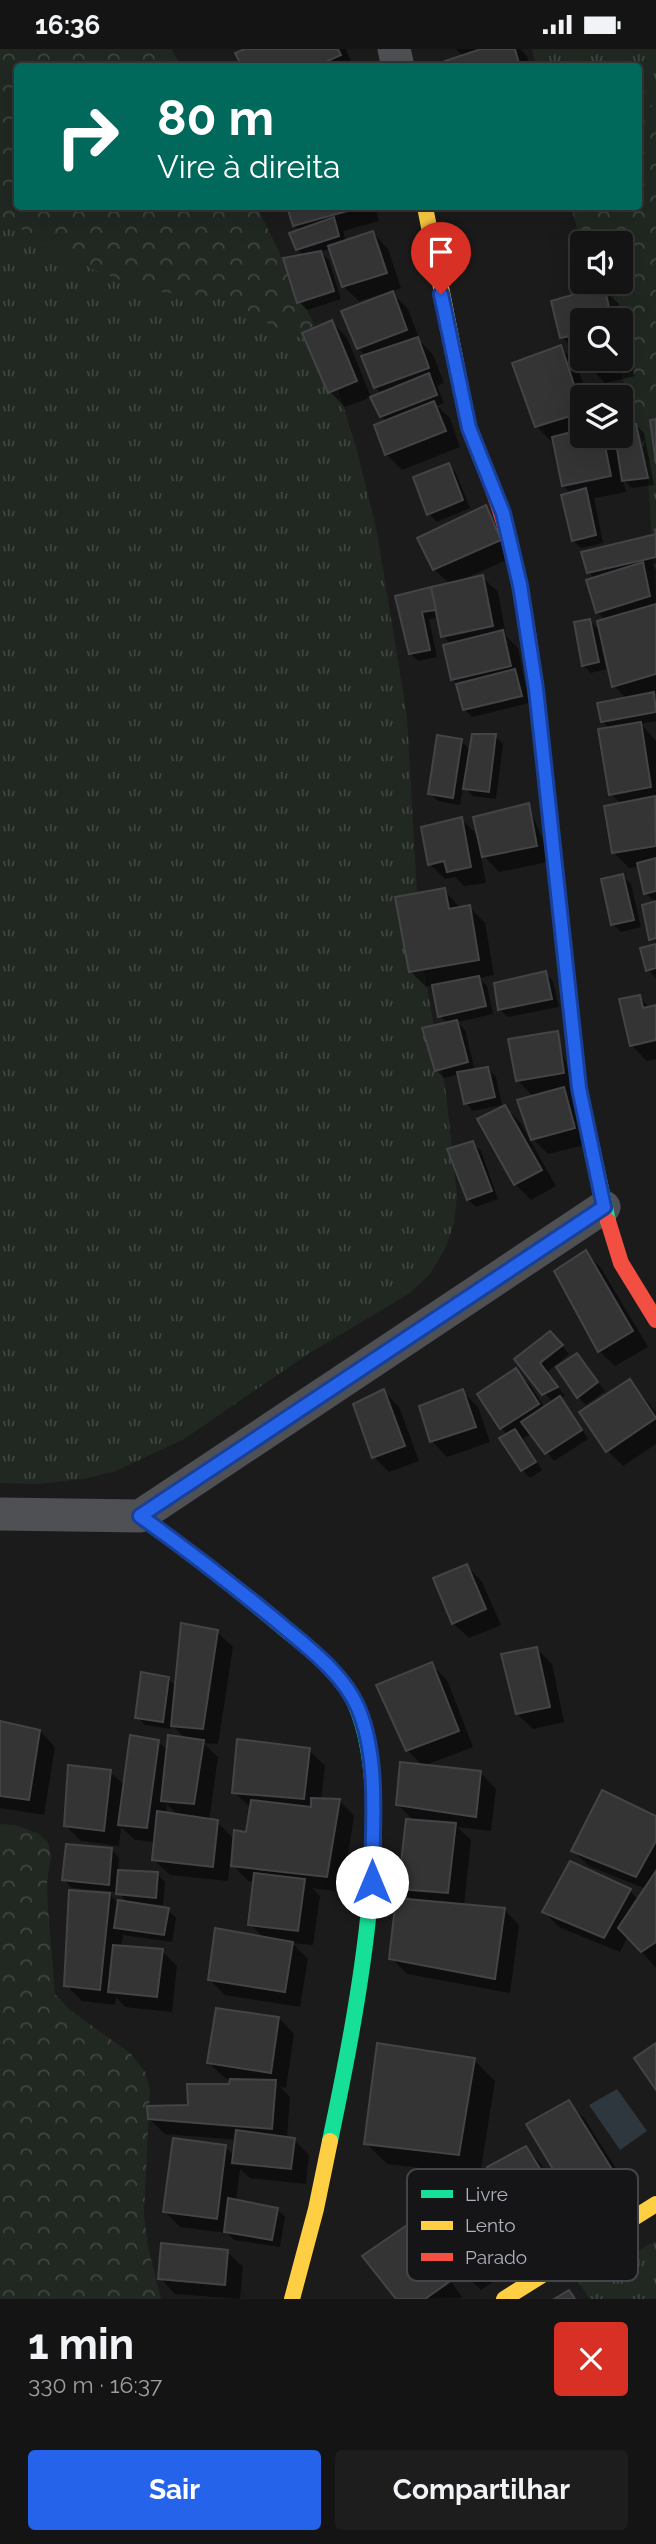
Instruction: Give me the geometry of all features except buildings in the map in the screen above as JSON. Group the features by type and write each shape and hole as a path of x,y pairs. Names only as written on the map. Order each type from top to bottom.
{"street":[{"path":"426,210 469,428 503,513 520,585 536,689 579,1088 604,1207 621,1263 656,1320"},
{"path":"0,1514 140,1516 604,1207"},
{"path":"140,1516 210,1566 311,1651 343,1682 358,1707 367,1737 372,1765 372,1882 348,2057 299,2289"},
{"path":"638,2215 656,2204"},
{"path":"504,2299 533,2281"}],"green space":[{"path":"0,49 171,49 179,63 14,63 14,210 258,210 324,345 356,447 377,532 407,716 420,949 446,1093 457,1196 454,1224 445,1249 430,1274 410,1293 308,1354 184,1439 116,1471 83,1479 38,1484 0,1483"},
{"path":"0,49 171,49 179,63 14,63 14,210 258,210 324,345 279,331 253,313 216,297 150,291 96,271 0,217"},
{"path":"532,49 656,49 656,605 648,478 633,414 633,385 625,385 621,371 633,371 633,308 601,308 597,294 633,294 633,231 578,231 572,210 642,210 642,63 535,63"},
{"path":"642,102 656,107 656,409 636,424 633,414 633,385 625,385 621,371 633,371 633,308 601,308 597,294 633,294 633,231 578,231 572,210 642,210"},
{"path":"0,1824 16,1825 39,1834 48,1842 51,1856 47,1883 48,1908 55,1994 69,2009 131,2054 145,2072 150,2090 144,2213 148,2247 161,2299 0,2299"},
{"path":"656,2241 656,2299 590,2299 579,2283 583,2281 638,2281 638,2251"}],"shaded area":[{"path":"617,2089 647,2131 620,2150 589,2105"}],"traffic: fast":[{"path":"545,772 579,1088 608,1221"},
{"path":"140,1516 214,1571 324,1662 344,1684 363,1725 372,1778 373,1840 369,1906 361,1974 330,2141"}],"traffic: slow":[{"path":"426,210 469,428 487,474"},
{"path":"292,2299 316,2209 330,2141"},
{"path":"638,2215 656,2204"},
{"path":"504,2299 533,2281"}],"traffic: jam":[{"path":"487,474 511,546 519,583 532,658 545,772"},
{"path":"608,1221 621,1263 656,1320"}],"route":[{"path":"372,1882 372,1765 358,1707 343,1682 311,1651 210,1566 140,1516 604,1207 579,1088 536,689 520,585 503,513 469,428 441,294"}]}
